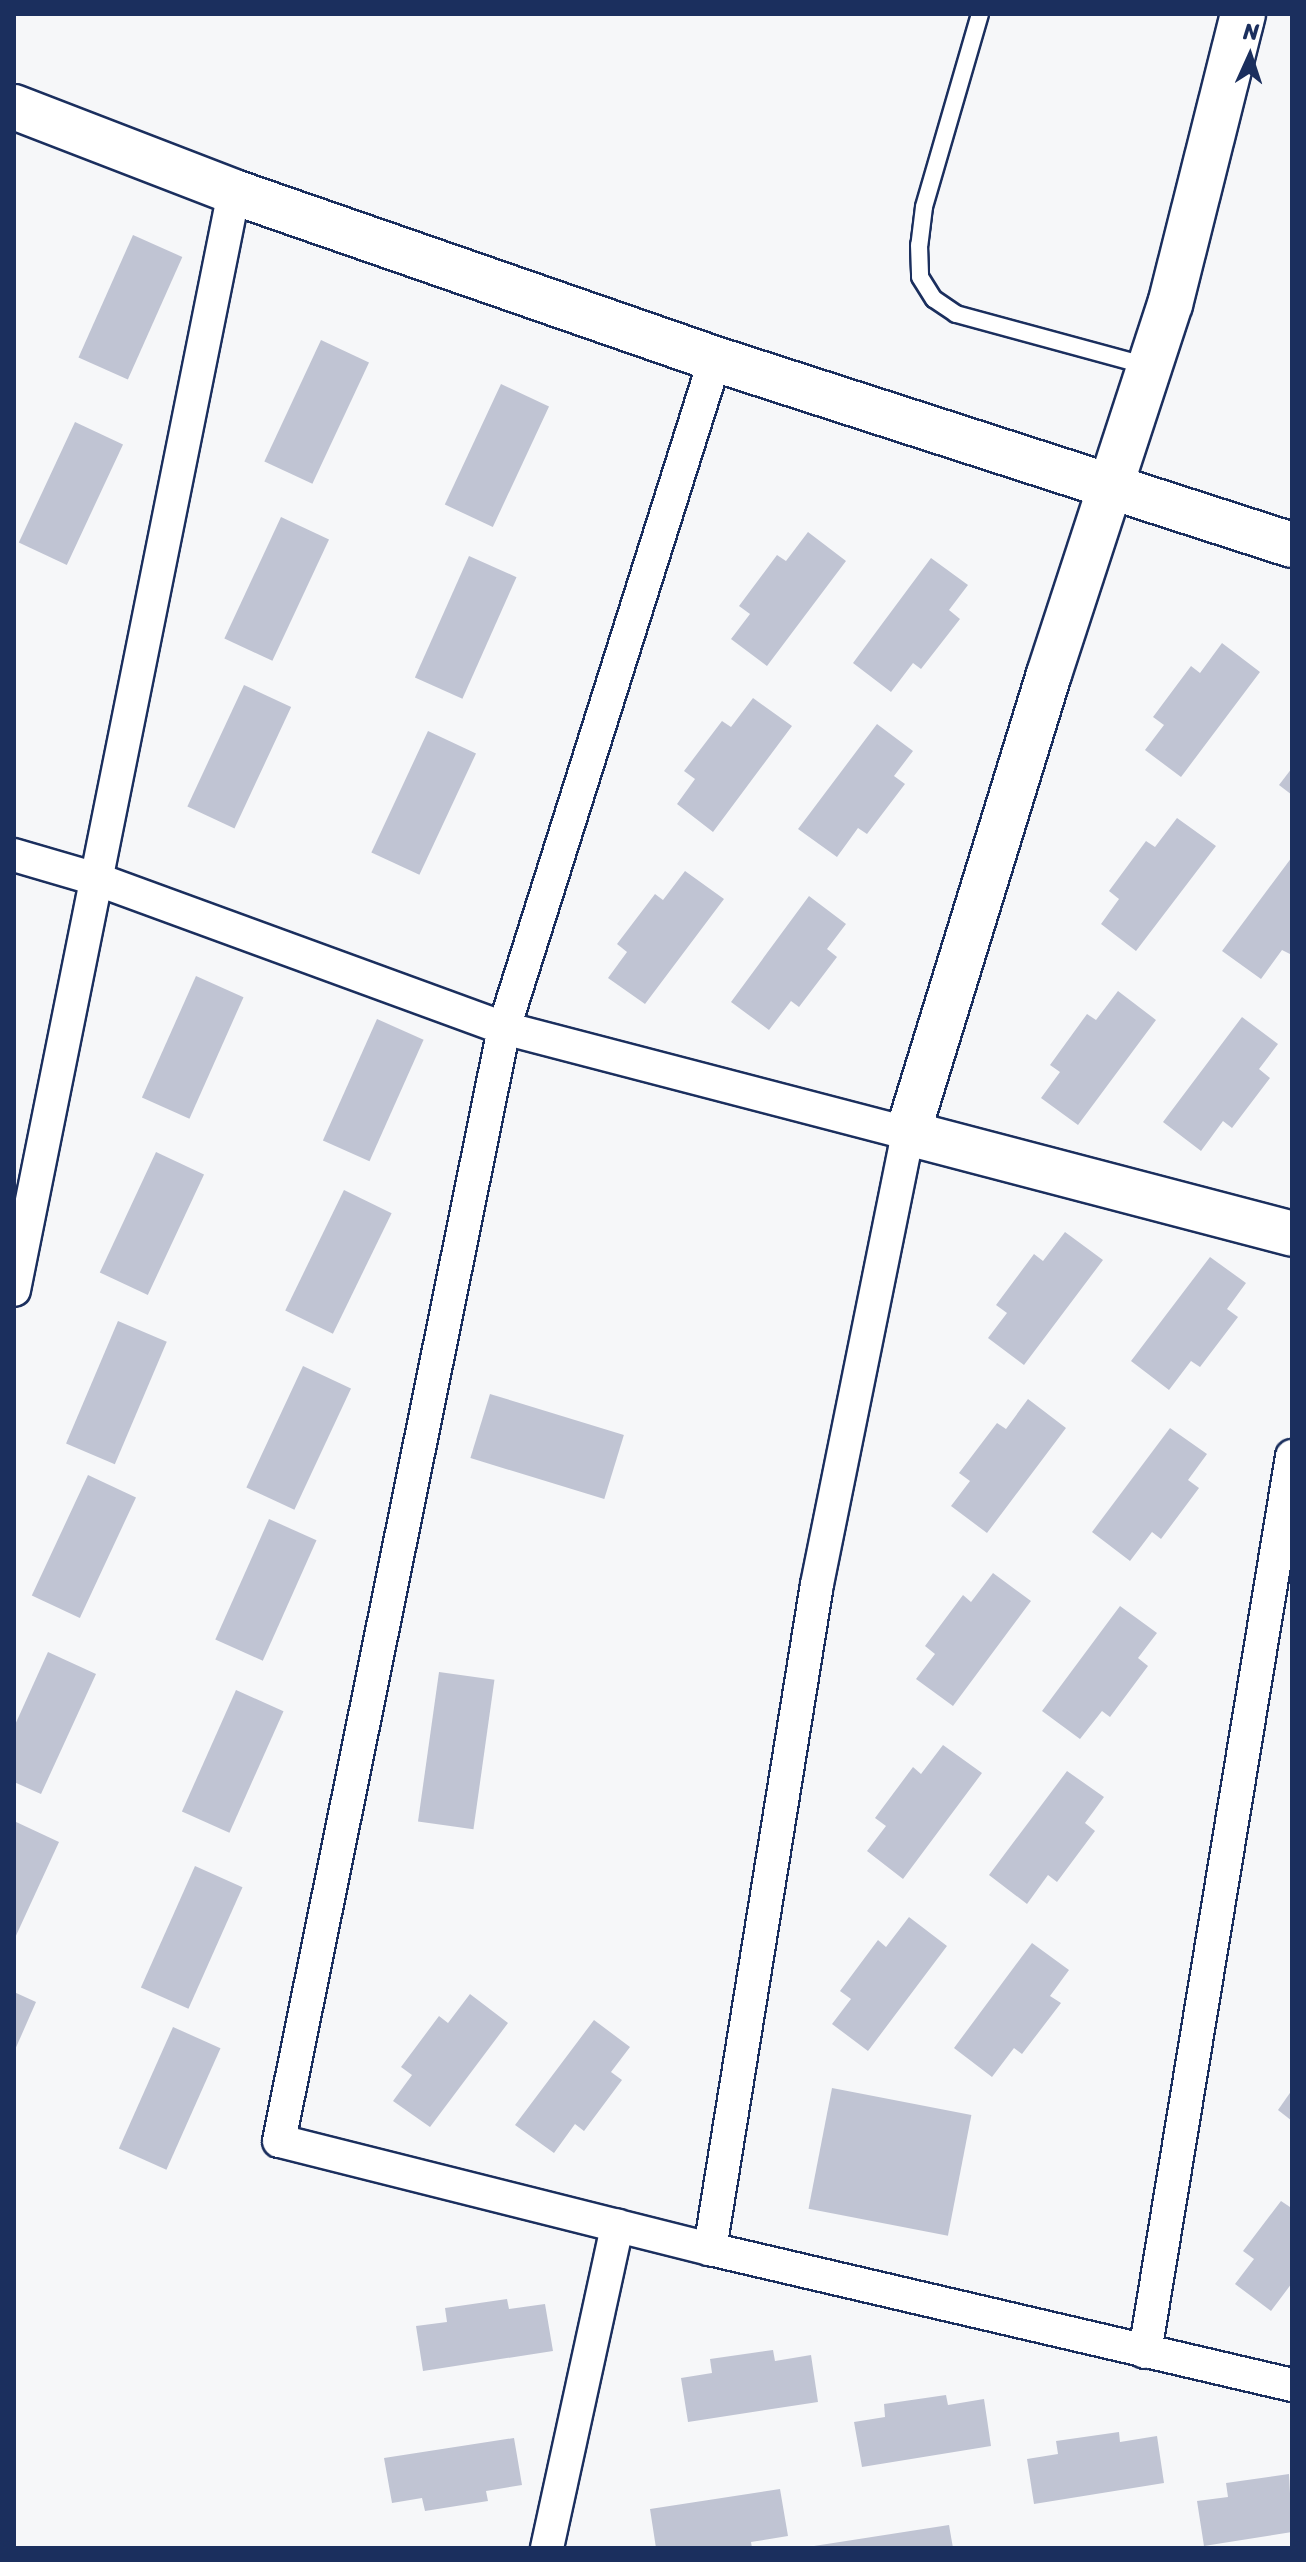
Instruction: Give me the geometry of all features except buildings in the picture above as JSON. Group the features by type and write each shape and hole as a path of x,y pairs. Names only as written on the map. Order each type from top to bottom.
{"street":[{"path":"710,2249 817,1584 908,1133 1170,304 1243,14"},
{"path":"14,107 234,192 715,359 1292,545"},
{"path":"15,1283 234,192"},
{"path":"715,359 504,1028 279,2141 710,2249 1292,2385"},
{"path":"14,855 96,879 504,1028 1292,1234"},
{"path":"1145,2352 1292,1456"},
{"path":"547,2548 617,2226"}],"lane":[{"path":"980,14 924,207 919,245 920,277 934,299 956,314 1150,366"}]}
